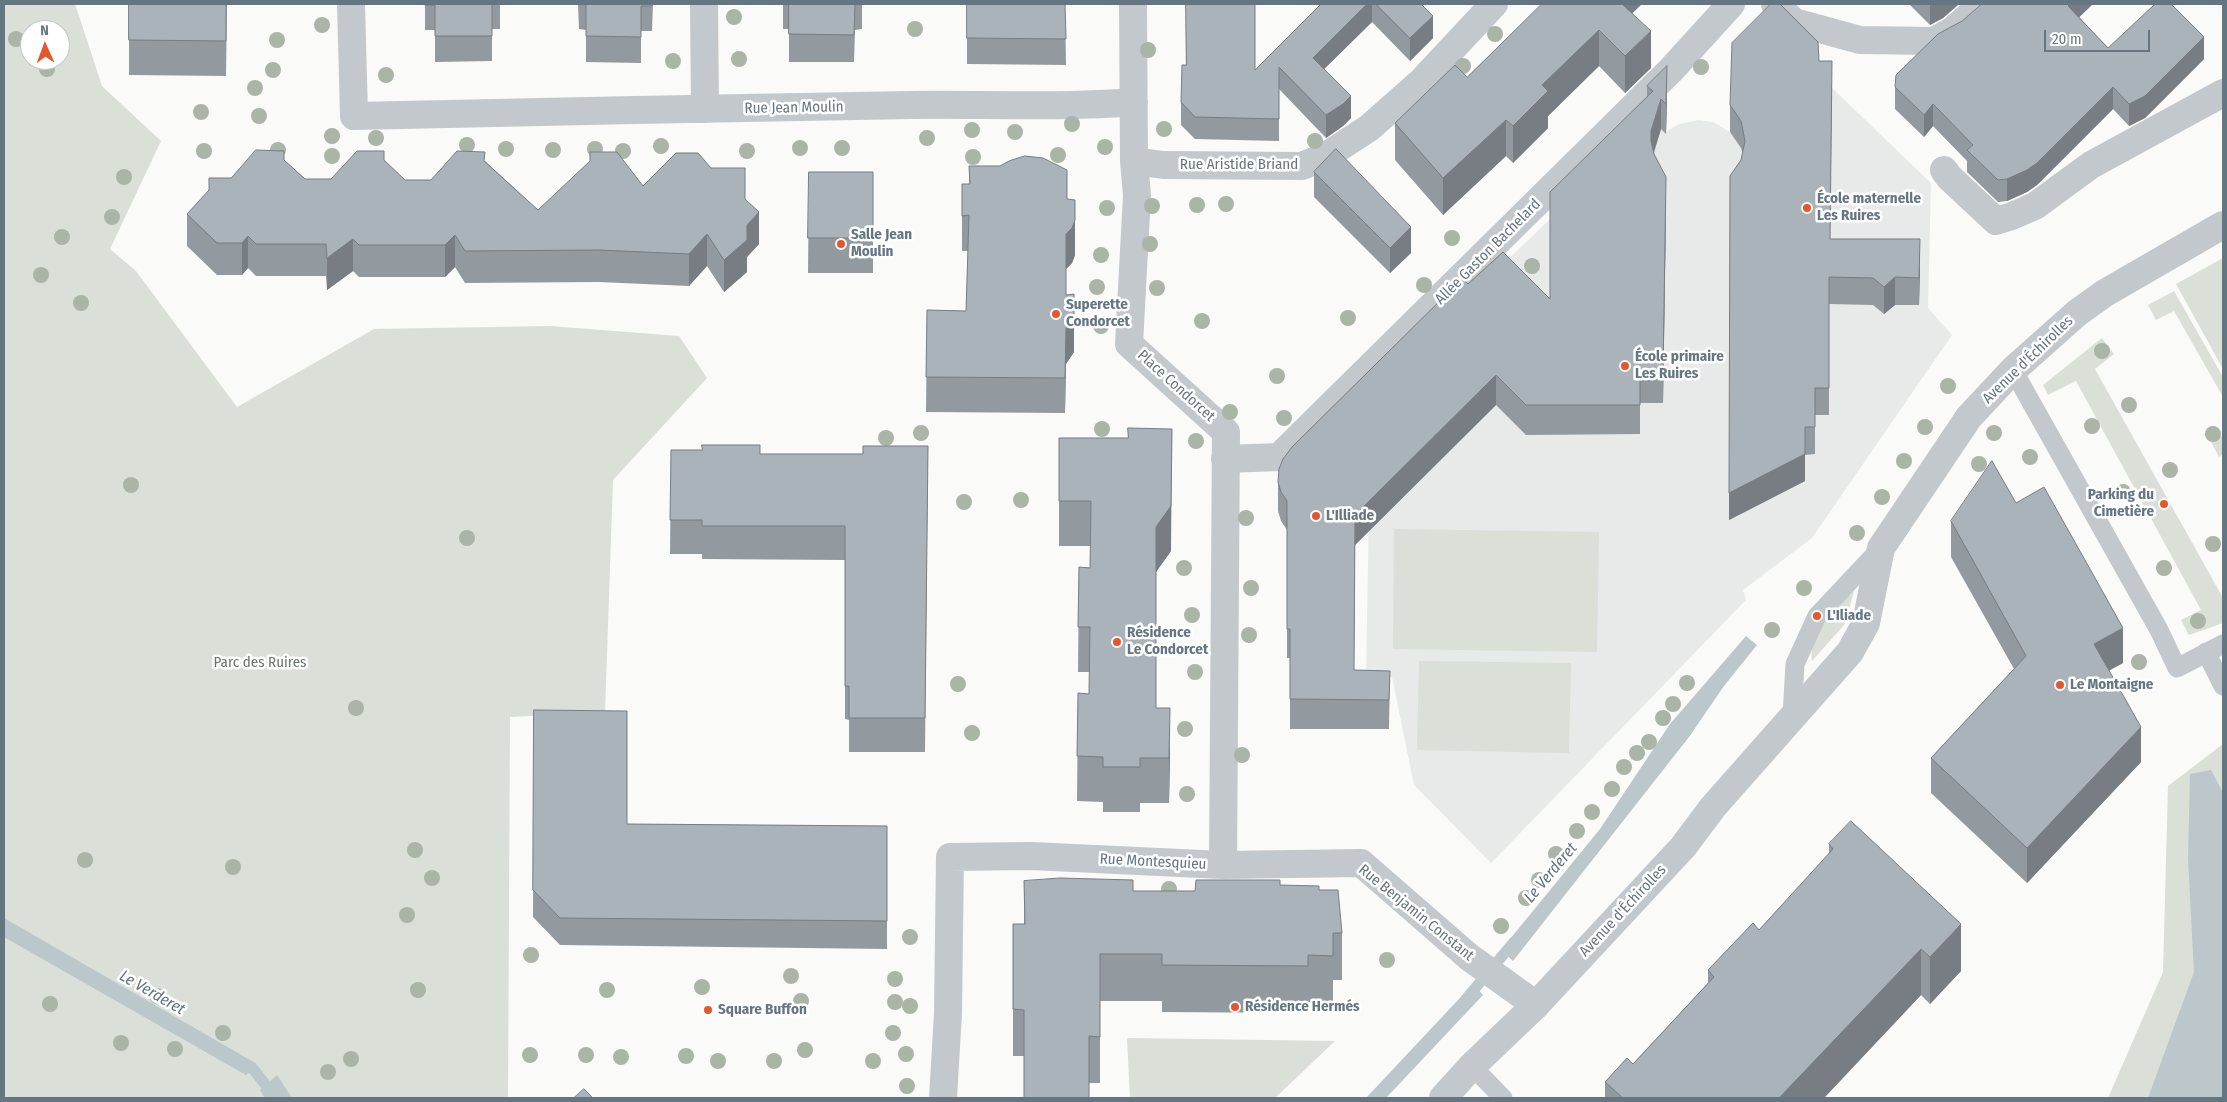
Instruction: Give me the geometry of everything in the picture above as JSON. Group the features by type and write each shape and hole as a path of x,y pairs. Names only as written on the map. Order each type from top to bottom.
{"street":[{"name":"Rue Jean Moulin","path":"351,4 354,116 538,111 947,105 1088,106 1134,102"},
{"path":"704,4 705,110"},
{"path":"1133,4 1134,161"},
{"name":"Rue Aristide Briand","path":"1134,161 1163,165 1302,166 1326,156 1369,128 1421,82 1494,4"},
{"name":"Allée Gaston Bachelard","path":"1225,459 1279,457 1671,70 1731,4"},
{"path":"1775,4 1794,22 1860,40 1934,40 1952,31 1983,4"},
{"path":"1944,170 1996,221 2035,206 2091,165 2223,93"},
{"name":"Place Condorcet","path":"1134,161 1137,195 1129,344 1226,432 1225,459"},
{"name":"Avenue d'Échirolles","path":"1447,1097 1526,997 1682,847 1712,808 1850,652 1866,623 1881,548 1969,417 2013,370 2051,334 2105,292 2223,225"},
{"name":"Rue Montesquieu","path":"944,1098 948,1014 950,857 1031,856 1223,865 1225,459"},
{"name":"Rue Benjamin Constant","path":"1223,865 1361,863 1469,957 1526,997"}],"lane":[{"path":"2013,370 2159,630 2177,668 2223,644"},
{"name":"Avenue d'Échirolles","path":"1792,716 1795,664 1817,616 1881,548"},
{"path":"2206,652 2223,686"},
{"path":"1472,1066 1503,1098"}],"shaded area":[{"path":"1732,70 1819,88 1832,88 1931,183 1928,308 1952,335 1812,538 1743,590 1746,600 1491,863 1414,785 1392,677 1366,676 1369,506 1497,270 1667,107 1666,132 1679,124 1698,120 1713,122 1730,132"},
{"path":"1746,636 1757,645 1724,686 1689,737 1513,961 1501,950 1600,829 1670,724"},
{"path":"2211,770 2223,793 2223,1098 2148,1098 2194,972 2188,859 2190,774"},
{"name":"Le Verderet","path":"4,918 257,1064 246,1075 4,937"},
{"path":"1473,984 1483,995 1386,1098 1366,1098"},
{"path":"277,1075 292,1098 265,1098 260,1090"}],"green space":[{"name":"Parc des Ruires","path":"4,4 75,4 102,86 161,141 110,249 136,271 237,407 374,329 550,326 679,336 707,378 613,480 605,712 510,717 508,1098 4,1098"},
{"path":"2223,258 2223,369 2176,284"},
{"path":"2174,291 2223,377 2223,397 2174,311 2156,320 2148,305"},
{"path":"2102,338 2114,354 2095,369 2223,598 2223,623 2189,635 2181,620 2201,610 2076,381 2048,395 2043,385"},
{"path":"2223,435 2223,454 2219,457 2211,442"},
{"path":"1394,529 1599,532 1597,652 1393,649"},
{"path":"1850,589 1854,591 1845,624 1812,661 1814,640 1818,631 1829,613"},
{"path":"1419,661 1571,663 1569,753 1417,750"},
{"path":"2223,744 2223,1098 2108,1098 2163,972 2168,786"},
{"path":"1127,1038 1335,1041 1275,1098 1130,1098"}],"building":[{"path":"129,4 226,4 226,41 129,40"},
{"path":"425,4 492,4 492,36 435,36 435,5"},
{"path":"586,4 652,4 652,6 641,6 641,37 586,36"},
{"path":"789,4 855,4 854,35 789,34"},
{"path":"967,4 1065,4 1066,39 967,38"},
{"path":"1186,4 1255,4 1255,70 1321,4 1367,4 1313,58 1351,96 1343,104 1326,115 1279,67 1279,119 1195,117 1181,102 1182,65 1186,65"},
{"path":"1376,4 1421,4 1433,16 1410,38"},
{"path":"1542,4 1622,4 1651,31 1625,56 1599,30 1542,85 1548,91 1513,126 1506,120 1443,178 1395,123 1455,65 1467,77"},
{"path":"1771,4 1780,4 1818,42 1819,61 1832,61 1830,239 1920,239 1919,278 1895,277 1884,287 1873,278 1829,277 1829,388 1815,388 1815,427 1805,427 1805,454 1729,493 1730,176 1741,160 1745,141 1741,121 1730,105 1732,43"},
{"path":"1982,4 2070,4 2068,6 2108,48 2155,4 2171,4 2204,37 2145,96 2129,104 2113,87 2037,163 2007,179 1998,180 1967,150 1973,145 1933,104 1924,115 1895,87 1896,75 1938,34 1962,21"},
{"path":"1667,66 1666,104 1661,99 1651,131 1654,154 1666,177 1663,374 1640,373 1640,405 1526,405 1496,375 1355,515 1354,670 1390,671 1389,700 1290,699 1290,629 1287,629 1287,501 1281,492 1278,482 1279,469 1283,459 1292,447 1463,278 1468,284 1503,252 1550,299 1550,192 1653,91 1647,86"},
{"path":"1336,149 1411,227 1390,248 1314,172"},
{"path":"256,150 284,151 284,160 305,179 331,179 357,151 384,151 384,160 405,180 431,180 457,151 485,152 484,161 538,210 590,161 590,152 617,152 643,186 676,153 698,153 711,168 745,168 745,199 759,212 747,225 747,240 724,260 707,234 689,254 599,250 465,251 455,235 445,245 359,245 353,239 327,258 326,244 256,244 248,236 242,243 217,243 187,214 209,190 209,178 231,178"},
{"path":"1025,156 1043,158 1067,170 1067,199 1075,200 1075,220 1072,228 1066,234 1066,295 1074,294 1074,316 1066,328 1065,378 926,377 927,310 966,311 969,215 962,216 962,184 970,184 969,166 1000,166"},
{"path":"809,172 873,172 873,238 808,238"},
{"name":"Résidence Le Condorcet","path":"1128,428 1172,429 1171,506 1156,527 1156,708 1170,708 1169,758 1140,758 1140,767 1103,767 1103,757 1077,756 1078,693 1089,694 1090,627 1078,627 1079,567 1090,568 1091,501 1059,501 1059,438 1128,438"},
{"path":"702,445 760,445 760,454 863,454 863,446 928,446 925,718 849,718 849,686 845,686 845,526 702,526 702,520 670,520 671,450 702,450"},
{"name":"Le Montaigne","path":"1992,461 2016,503 2044,487 2123,628 2094,644 2141,727 2027,848 1931,758 2026,656 1951,521"},
{"path":"534,710 627,711 627,824 887,826 887,921 560,918 533,890"},
{"path":"1851,821 1961,924 1930,957 1921,949 1779,1098 1623,1098 1605,1082 1627,1058 1633,1064 1714,977 1708,970 1753,923 1759,930 1833,849 1829,844"},
{"path":"1060,878 1133,880 1133,891 1195,891 1196,880 1280,880 1280,885 1319,886 1319,890 1338,890 1342,933 1333,933 1333,956 1308,955 1308,966 1162,965 1162,954 1100,954 1100,1037 1089,1036 1089,1098 1024,1098 1024,1010 1013,1009 1013,924 1025,924 1024,881"},
{"path":"584,1089 593,1098 574,1098"}],"waterway":[{"name":"Le Verderet","path":"1466,999 1514,942"},
{"name":"Le Verderet","path":"239,1061 254,1070 276,1098"}],"place":[{"name":"École maternelle Les Ruires","path":"1807,208"},
{"name":"Salle Jean Moulin","path":"841,244"},
{"name":"Superette Condorcet","path":"1056,314"},
{"name":"École primaire Les Ruires","path":"1625,366"},
{"name":"Parking du Cimetière","path":"2164,504"},
{"name":"L'Illiade","path":"1316,516"},
{"name":"L'Iliade","path":"1817,616"},
{"name":"Résidence Le Condorcet","path":"1117,642"},
{"name":"Le Montaigne","path":"2060,685"},
{"name":"Résidence Hermés","path":"1235,1007"},
{"name":"Square Buffon","path":"708,1010"}]}
